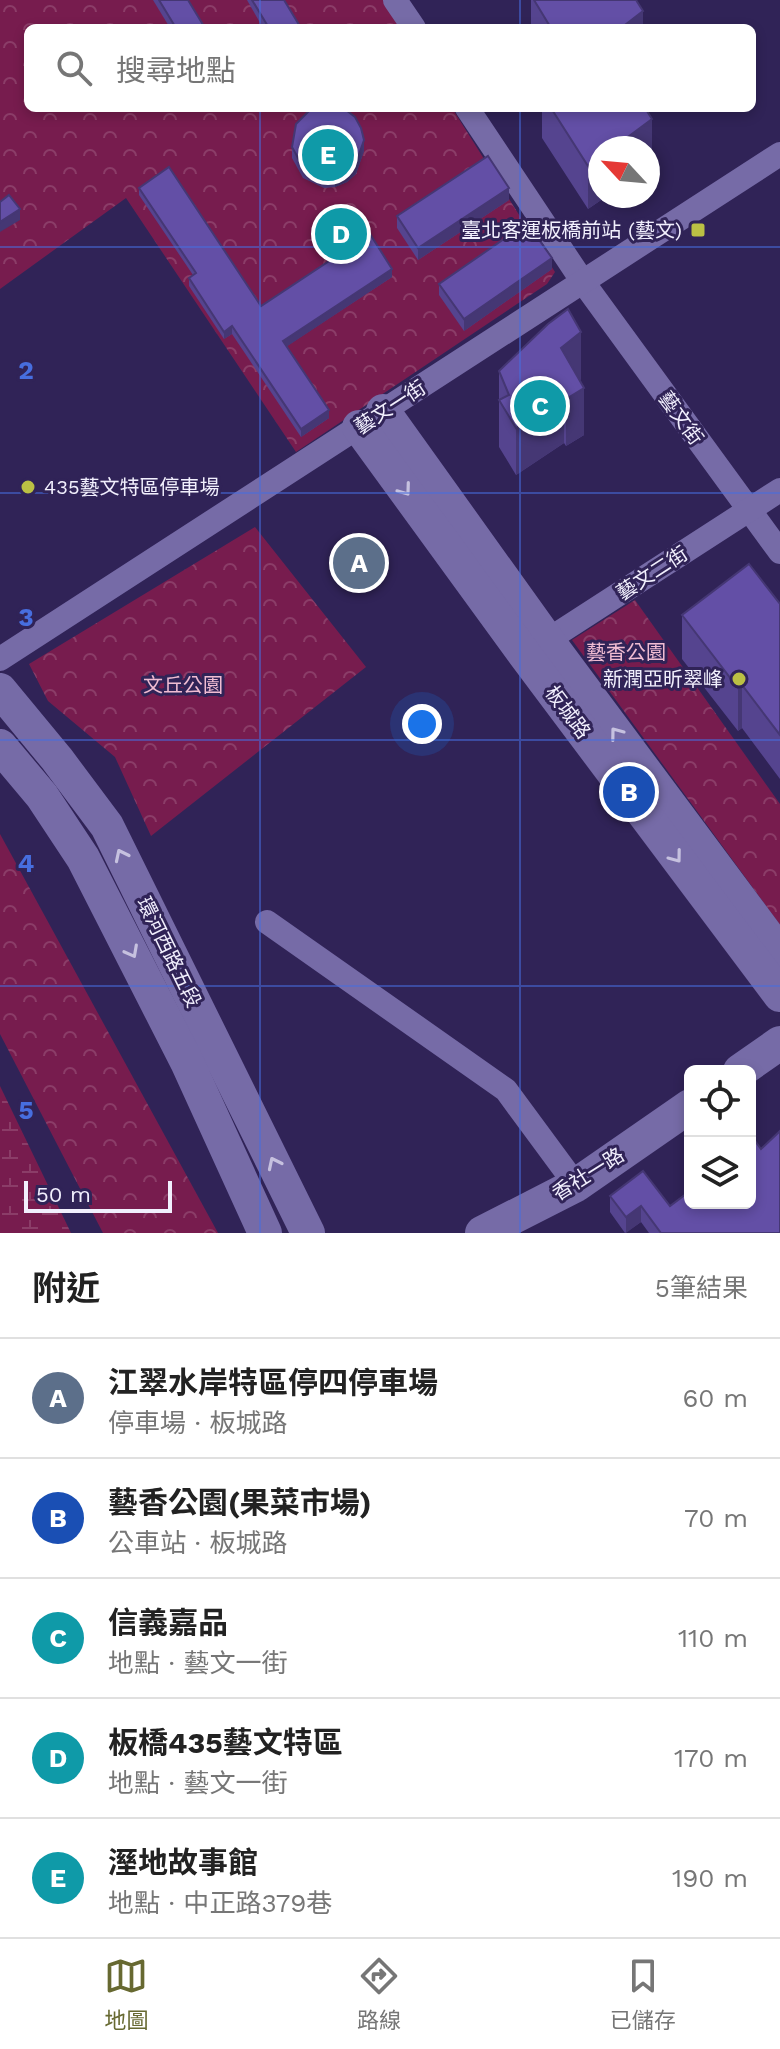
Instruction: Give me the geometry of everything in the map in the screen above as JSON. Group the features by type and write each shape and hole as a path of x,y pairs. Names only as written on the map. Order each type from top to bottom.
{"street":[{"path":"395,0 411,24"},
{"name":"藝文街","path":"470,112 583,282 780,552"},
{"name":"藝文一街","path":"0,659 780,154"},
{"name":"板城路","path":"371,419 780,995"},
{"name":"藝文二街","path":"536,648 780,490"},
{"name":"板城路","path":"536,648 780,953"},
{"name":"環河西路五段","path":"0,690 107,826 308,1233"},
{"name":"環河西路五段","path":"0,746 42,796 83,858 187,1062 265,1233"},
{"path":"267,922 506,1090 576,1185"},
{"path":"749,1065 780,1043"},
{"name":"香社一路","path":"482,1233 576,1185 684,1110"}],"green space":[{"path":"0,0 384,0 399,24 24,24 24,112 455,112 555,272 547,284 296,452 126,198 0,289"},
{"name":"文丘公園","path":"255,527 366,667 151,836 115,757 48,701 29,664"},
{"name":"藝香公園","path":"635,600 780,804 780,925 572,640"},
{"path":"0,834 218,1233 103,1233 0,1034"},
{"path":"0,1086 71,1233 0,1233"}],"building":[{"path":"159,0 188,0 203,24 174,24"},
{"path":"252,0 284,0 299,24 267,24"},
{"path":"534,0 636,0 643,11 626,24 549,24"},
{"path":"308,112 349,112 355,117 364,140 356,163 335,176 324,176 303,167 292,147 296,124"},
{"path":"554,112 648,112 652,119 629,136 588,136 588,166"},
{"path":"488,156 509,188 418,248 397,216"},
{"path":"169,167 261,306 370,234 392,269 283,341 329,410 301,429 232,326 224,332 189,278 196,273 139,188"},
{"path":"9,195 20,209 0,222 0,202"},
{"path":"527,223 552,258 464,319 439,284"},
{"path":"568,309 581,332 561,348 584,388 516,428 499,400 509,395 499,371"},
{"path":"749,564 780,604 780,735 742,685 738,688 682,615"},
{"path":"780,1131 780,1233 661,1233 641,1206 626,1217 610,1196 643,1171 670,1206 684,1196 684,1209 756,1209 756,1142 761,1149"}],"place":[{"name":"溼地故事館","path":"328,155"},
{"name":"臺北客運板橋前站 (藝文)","path":"698,230"},
{"name":"板橋435藝文特區","path":"341,234"},
{"name":"信義嘉品","path":"540,406"},
{"name":"435藝文特區停車場","path":"28,487"},
{"name":"江翠水岸特區停四停車場","path":"359,563"},
{"name":"新潤亞昕翠峰","path":"739,679"},
{"name":"藝香公園(果菜市場)","path":"629,792"}]}
